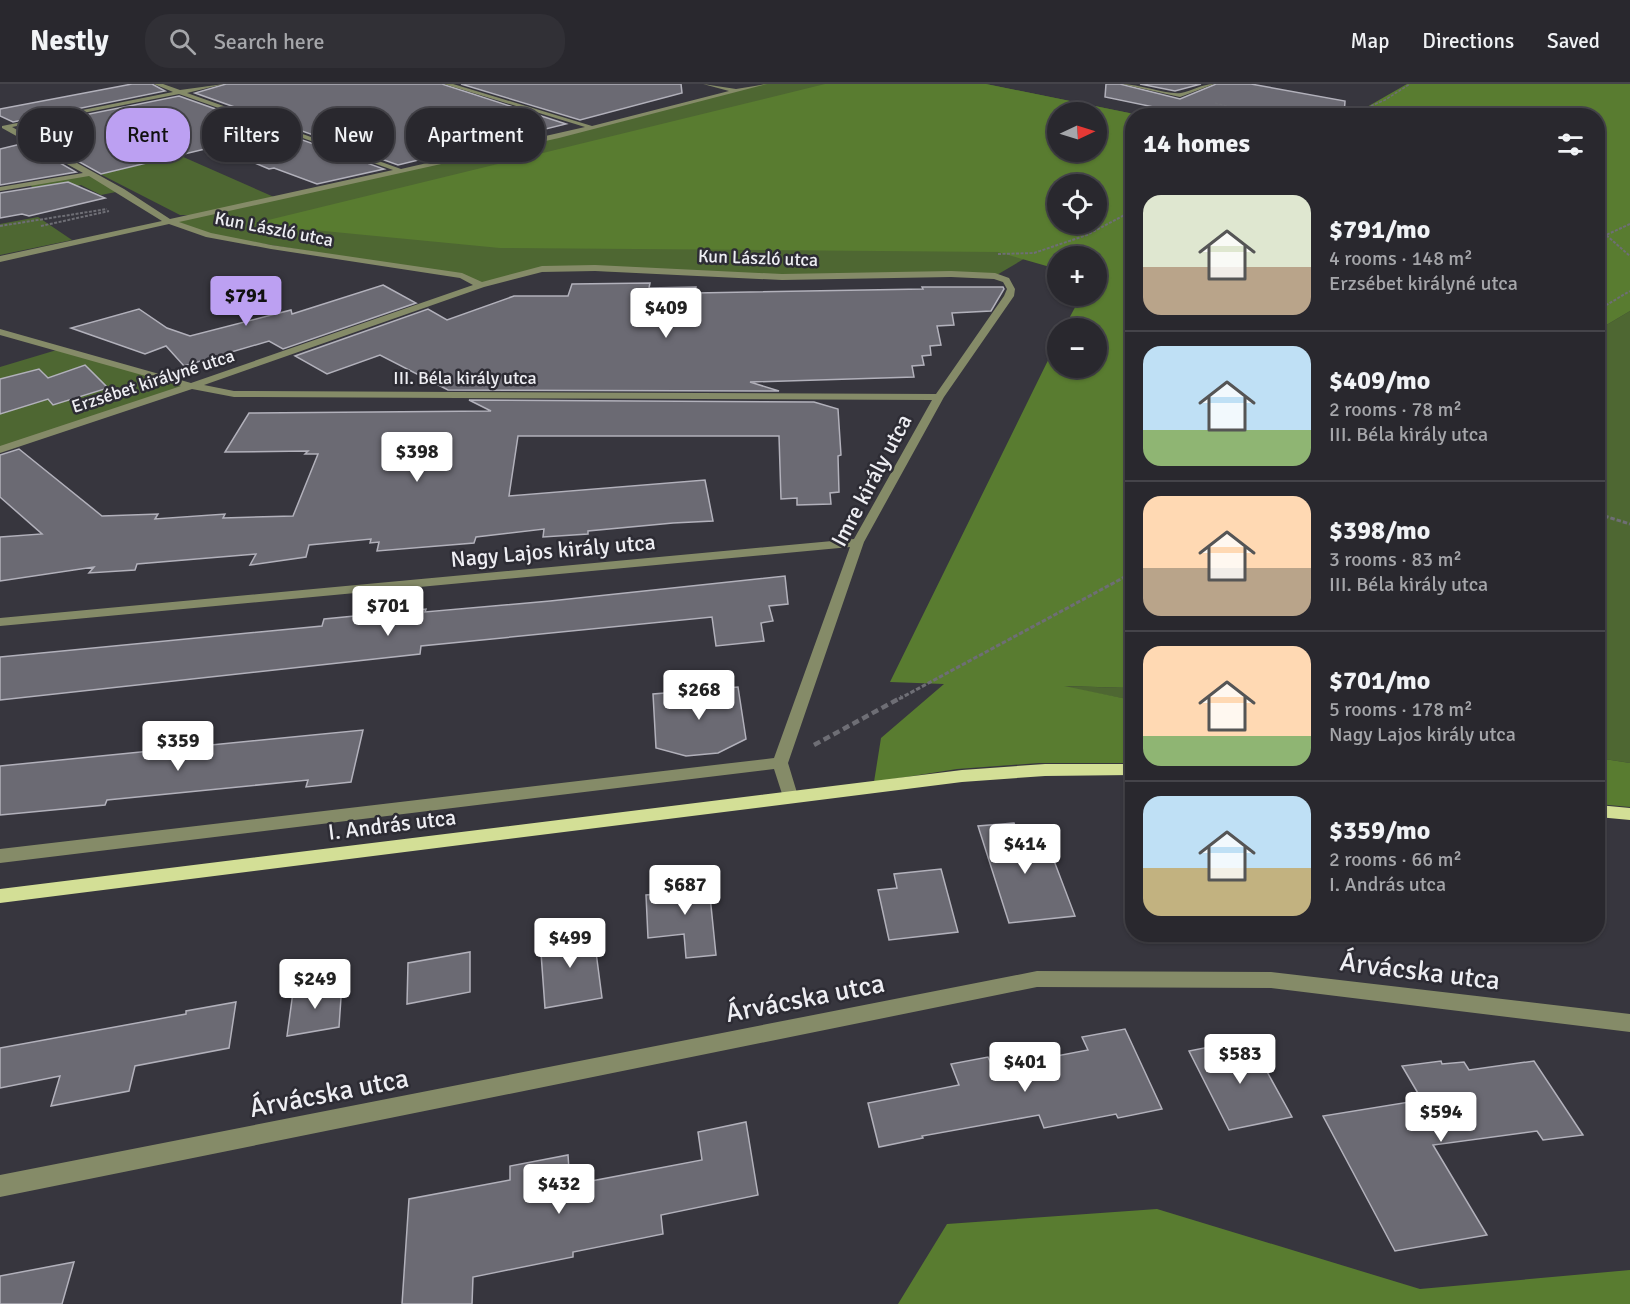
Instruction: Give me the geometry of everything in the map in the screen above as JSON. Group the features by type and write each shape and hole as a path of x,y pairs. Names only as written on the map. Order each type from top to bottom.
{"main road":[{"name":"I. András utca","path":"0,896 962,776 1045,770 1125,770"},
{"path":"1605,812 1630,814"}],"street":[{"path":"158,84 398,170"},
{"path":"3,127 221,84"},
{"path":"447,84 592,128"},
{"path":"706,84 736,91"},
{"path":"0,259 592,128 764,84"},
{"path":"1125,84 1180,95 1210,84"},
{"path":"3,127 121,191 168,221"},
{"path":"0,189 88,174"},
{"name":"Kun László utca","path":"168,221 230,239 336,258 462,276 481,285"},
{"name":"Kun László utca","path":"520,274 542,269 570,267 782,277 933,274 995,276"},
{"name":"Erzsébet királyné utca","path":"0,450 481,285 520,274"},
{"name":"Imre király utca","path":"780,763 858,542 939,398 1009,296 1011,289 1006,280 995,276"},
{"name":"III. Béla király utca","path":"0,332 191,386 234,394 939,398"},
{"name":"Nagy Lajos király utca","path":"0,622 858,542"},
{"path":"780,763 790,796"},
{"name":"I. András utca","path":"0,856 780,763"},
{"name":"Árvácska utca","path":"0,1186 1037,979 1271,980 1630,1023"}],"path":[{"path":"1366,108 1385,100 1410,84"},
{"path":"1180,95 1234,108"},
{"path":"0,226 92,211 113,210 38,227"},
{"path":"998,254 1034,253 1087,235 1125,215"},
{"path":"1630,224 1606,235 1630,256"},
{"path":"1605,306 1630,291"},
{"path":"1605,516 1630,524"},
{"path":"780,763 1125,577"}],"green space":[{"path":"764,84 986,84 1075,102 1047,102 1047,162 1107,162 1107,109 1125,112 1125,214 1107,222 1107,174 1047,174 1047,234 1078,234 1047,246 995,276 782,277 542,269 481,285 462,276 209,235 168,221 191,215 180,215 100,174 154,162 190,162 190,160 274,197 438,162 545,162 545,139"},
{"path":"825,84 986,84 1075,102 1047,102 1047,162 1107,162 1107,109 1125,112 1125,688 1064,686 1125,699 1125,763 1039,763 957,769 874,782 881,738 944,684 890,682 1047,362 1047,378 1107,378 1107,318 1069,318 1076,306 1107,306 1107,246 1047,246 1047,266 998,252 500,248 252,224 506,162 545,162 545,152"},
{"path":"1407,84 1630,84 1630,311 1605,326 1605,108 1365,108"},
{"path":"88,174 121,191 101,195 81,185 35,196 31,185"},
{"path":"38,217 72,240 0,255 0,224"},
{"path":"1630,311 1630,763 1605,759 1605,326"},
{"path":"60,349 191,386 0,450 0,367"},
{"path":"1059,686 1125,688 1125,699"},
{"path":"1605,759 1630,763 1630,807 1605,805"},
{"path":"1157,1209 1420,1289 1630,1270 1630,1304 898,1304 947,1224"}],"building":[{"path":"132,84 152,84 165,91 82,108 18,108 18,121 13,122 0,116 0,109"},
{"path":"226,84 442,84 516,108 406,108 406,162 410,162 398,165 390,162 394,162 394,108 313,108 313,135 301,131 301,108 237,108 195,93"},
{"path":"461,84 681,84 682,93 580,120"},
{"path":"1106,84 1120,84 1180,99 1216,84 1251,84 1345,101 1345,108 1158,108 1105,97"},
{"path":"1140,84 1201,84 1175,91"},
{"path":"179,96 213,108 202,108 202,150 190,153 190,108 119,108"},
{"path":"106,111 106,162 151,162 101,174 79,162 94,162 94,113"},
{"path":"545,117 566,124 545,129"},
{"path":"301,139 313,144 313,162 364,162 384,169 317,184 274,168 269,169 253,162 301,162"},
{"path":"18,145 18,162 58,162 76,172 0,185 0,149"},
{"path":"68,182 105,198 29,216 22,214 0,218 0,193"},
{"path":"650,283 649,288 696,287 695,293 923,289 922,287 1003,287 1004,289 991,311 952,313 954,325 937,326 941,345 930,346 931,355 922,356 924,365 912,366 914,377 750,382 779,391 448,390 380,355 327,374 295,356 428,309 447,320 514,296 568,296 572,284"},
{"path":"383,285 416,303 283,349 269,341 184,366 166,346 145,354 71,328 139,309 167,328 190,336 291,310 292,314"},
{"path":"85,365 108,388 53,405 48,399 0,414 0,379 39,369 48,378"},
{"path":"469,400 814,402 838,409 841,455 838,456 839,492 830,493 831,504 797,505 797,498 781,499 779,436 518,436 509,496 705,480 713,521 543,537 544,529 476,537 474,543 377,551 379,542 370,543 371,539 309,545 306,557 250,565 256,554 137,564 135,570 89,573 94,567 0,581 0,537 42,534 0,497 0,455 19,449 102,516 158,514 155,519 225,514 223,518 293,516 318,454 305,454 308,451 225,452 249,413 491,411"},
{"path":"785,576 788,604 769,606 773,621 761,623 764,641 716,646 712,617 421,646 420,654 0,700 0,657 322,626 324,619 426,609 425,612 550,601"},
{"path":"738,687 746,739 718,753 686,756 656,748 653,694"},
{"path":"363,730 351,782 306,787 308,780 107,800 105,805 0,815 0,766"},
{"path":"1014,823 1020,839 1045,837 1075,916 1009,923 978,826"},
{"path":"941,869 958,932 889,940 878,890 897,888 894,874"},
{"path":"708,876 716,955 686,958 684,934 648,938 646,895 680,892 680,879"},
{"path":"593,929 602,998 545,1008 540,939"},
{"path":"470,952 470,992 407,1004 408,963"},
{"path":"342,983 339,1027 287,1036 293,992"},
{"path":"236,1002 229,1048 135,1066 129,1091 51,1106 60,1076 0,1088 0,1048 186,1014 186,1011"},
{"path":"1125,1029 1162,1109 1118,1118 1116,1114 1044,1128 1039,1115 922,1136 923,1138 879,1147 868,1103 959,1085 951,1064 988,1057 993,1068 1088,1050 1082,1037"},
{"path":"1249,1039 1292,1117 1229,1130 1189,1051"},
{"path":"1441,1061 1442,1064 1464,1062 1469,1070 1534,1061 1583,1135 1543,1140 1537,1131 1433,1145 1487,1235 1395,1251 1323,1116 1422,1100 1402,1066"},
{"path":"746,1122 758,1195 661,1215 663,1234 573,1252 573,1257 473,1277 472,1304 402,1304 409,1199 510,1180 510,1166 568,1155 570,1185 702,1160 698,1132"},
{"path":"74,1262 62,1304 0,1304 0,1276"}]}
